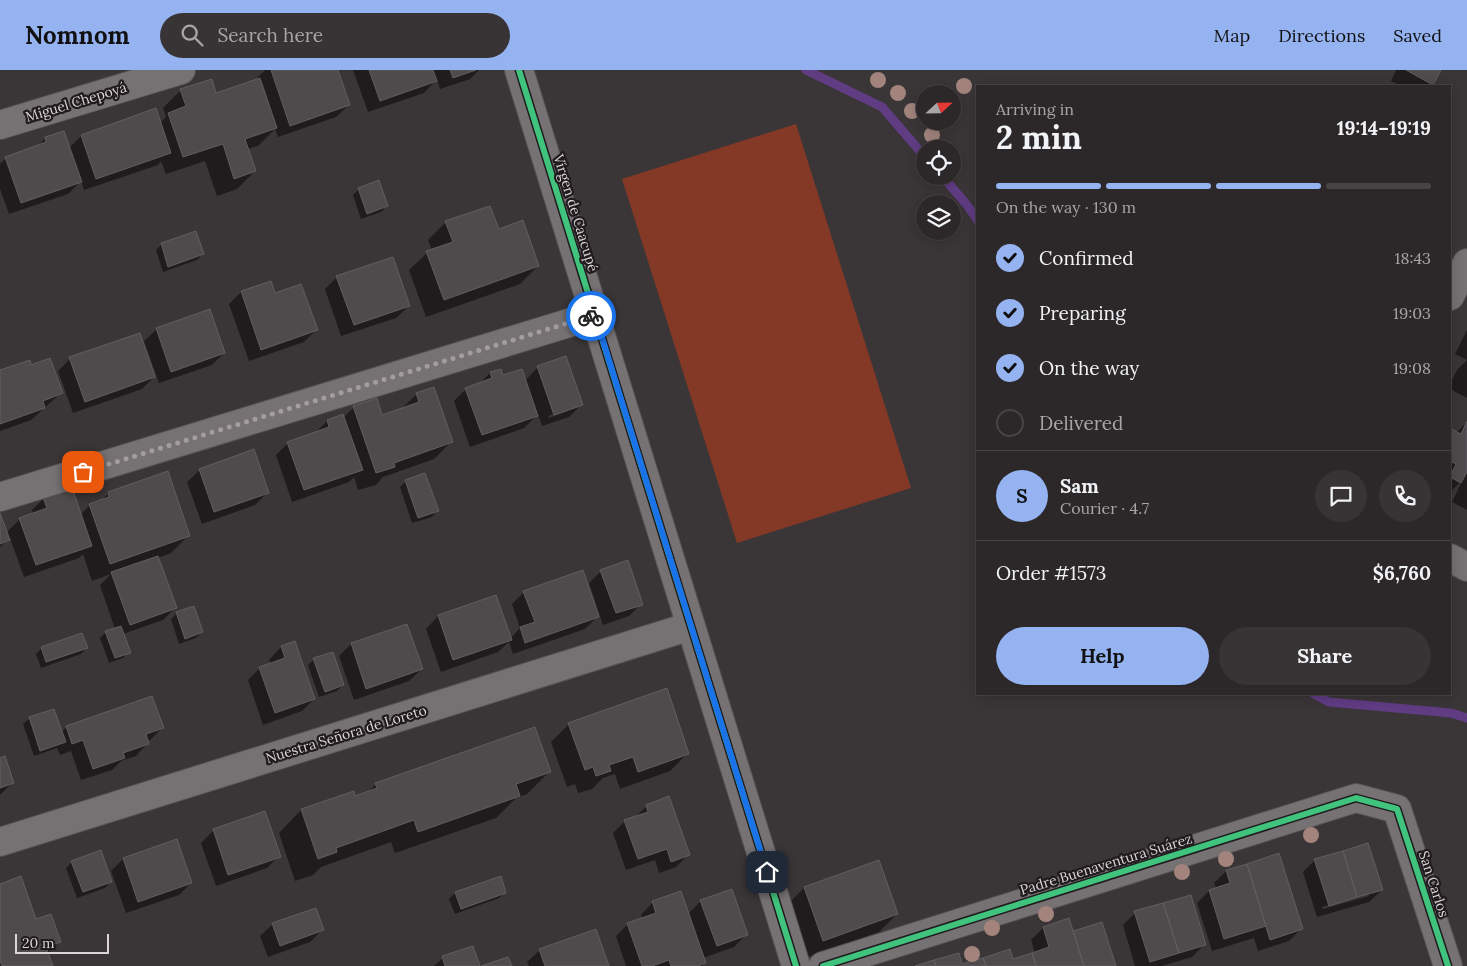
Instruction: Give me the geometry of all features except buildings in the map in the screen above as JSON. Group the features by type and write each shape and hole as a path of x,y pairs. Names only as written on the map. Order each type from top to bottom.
{"street":[{"name":"Miguel Chepoyá","path":"0,125 181,70"},
{"name":"Vírgen de Caacupé","path":"519,70 796,966"},
{"path":"1451,294 1467,263"},
{"path":"0,497 595,315"},
{"path":"1451,559 1467,567"},
{"name":"Nuestra Señora de Loreto","path":"0,842 691,626"},
{"name":"Padre Buenaventura Suárez","path":"823,966 1356,798 1397,809"},
{"name":"San Carlos","path":"1397,809 1448,966"}],"shaded area":[{"path":"796,124 911,488 737,543 622,179"}],"waterway":[{"path":"806,70 882,107 916,147"},
{"path":"950,185 976,218"},
{"path":"1316,695 1329,702 1451,713 1467,718"}],"cycle path":[{"path":"519,70 796,966"},
{"path":"823,966 1356,798 1397,809 1448,966"}],"way so far":[{"path":"83,472 591,316"}],"route":[{"path":"591,316 595,315 767,872"}]}
